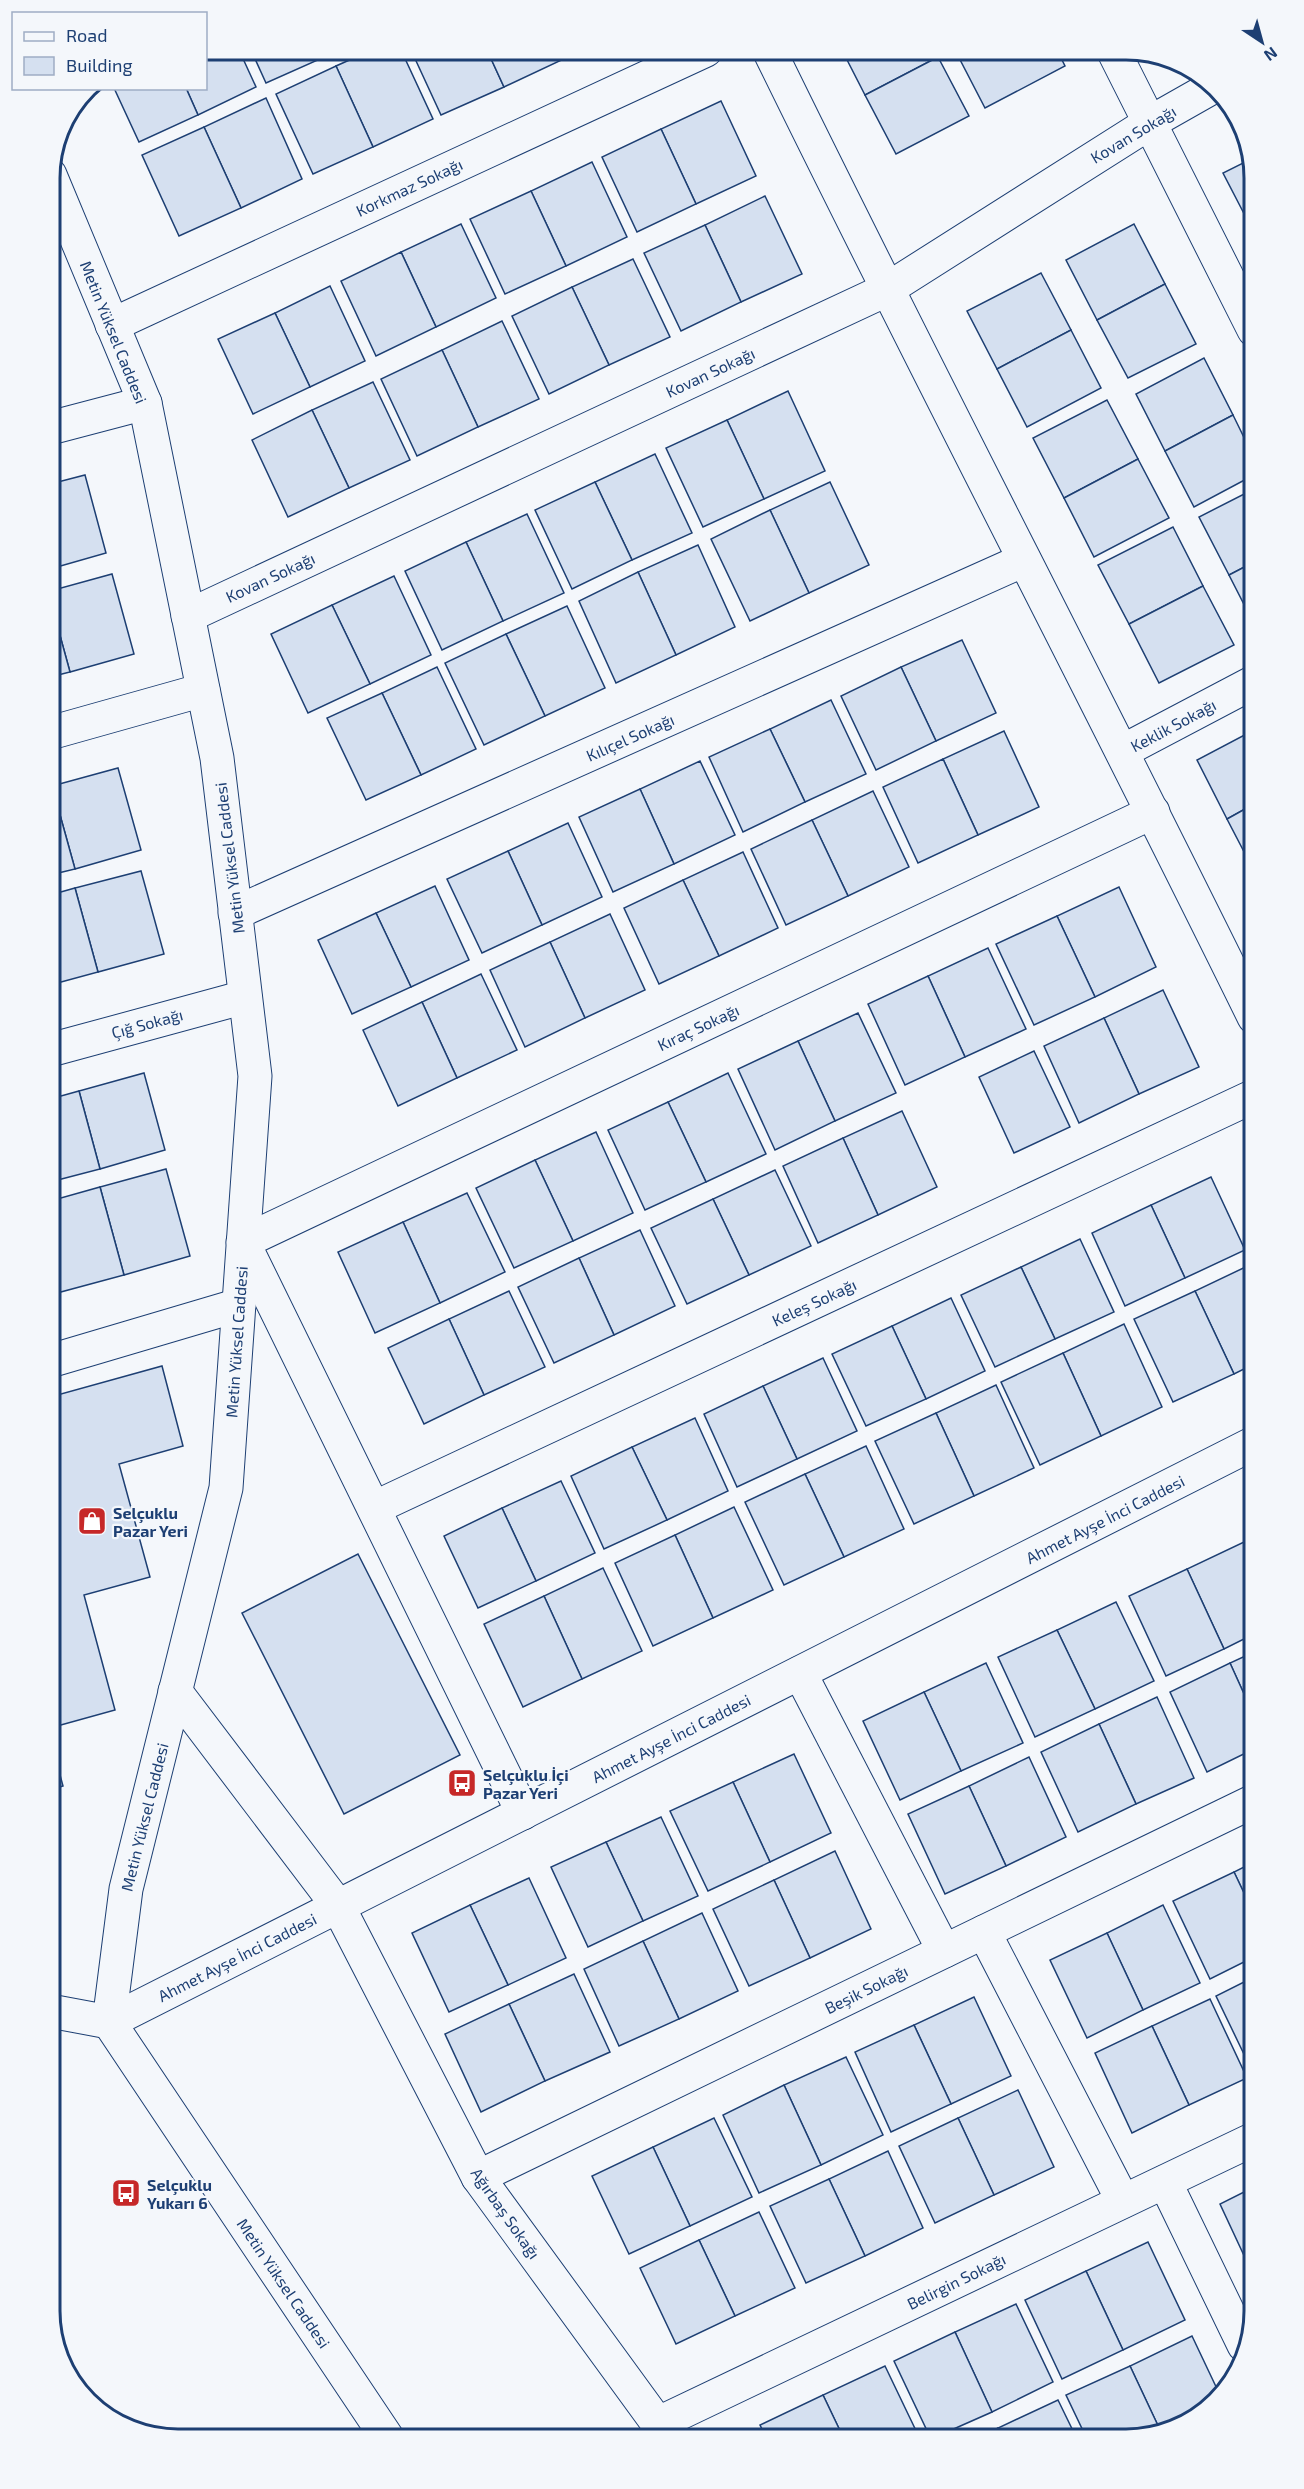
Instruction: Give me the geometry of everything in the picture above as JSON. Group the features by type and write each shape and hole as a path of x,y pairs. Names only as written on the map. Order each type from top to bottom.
{"street":[{"name":"Korkmaz Sokağı","path":"112,325 684,60"},
{"path":"774,60 886,290 1123,751 1244,997"},
{"path":"1118,60 1244,310"},
{"name":"Kovan Sokağı","path":"188,616 886,290 1150,122 1206,91"},
{"name":"Metin Yüksel Caddesi","path":"60,199 145,403 217,758 255,1076 226,1488 126,1889 109,2022 381,2429"},
{"path":"60,425 145,403"},
{"name":"Kılıçel Sokağı","path":"235,913 1024,560"},
{"name":"Keklik Sokağı","path":"1123,751 1244,687"},
{"path":"60,730 203,690"},
{"name":"Kıraç Sokağı","path":"243,1242 1153,812"},
{"name":"Çığ Sokağı","path":"60,1047 245,997"},
{"name":"Keleş Sokağı","path":"374,1508 1244,1101"},
{"path":"243,1242 523,1813"},
{"path":"60,1358 238,1305"},
{"name":"Ahmet Ayşe İnci Caddesi","path":"109,2022 1244,1448"},
{"path":"800,1673 944,1952"},
{"name":"Ağırbaş Sokağı","path":"175,1691 338,1906 478,2177 661,2429"},
{"name":"Beşik Sokağı","path":"478,2177 1244,1806"},
{"path":"984,1932 1123,2201"},
{"path":"60,2013 109,2022"},
{"name":"Belirgin Sokağı","path":"669,2429 1123,2201 1244,2144"},
{"path":"1165,2182 1241,2338"}],"building":[{"path":"207,60 244,60 256,87 198,115 187,90 207,90"},
{"path":"256,60 318,60 266,83"},
{"path":"350,60 406,60 433,119 373,147 336,66"},
{"path":"416,60 492,60 504,87 441,115"},
{"path":"492,60 562,60 504,87"},
{"path":"847,60 932,60 865,95"},
{"path":"932,60 940,60 969,116 896,154 865,95"},
{"path":"960,60 1062,60 1065,66 985,108"},
{"path":"336,66 373,147 313,174 276,94"},
{"path":"115,90 187,90 198,115 139,142"},
{"path":"266,98 302,179 241,208 204,127"},
{"path":"721,101 756,176 696,204 661,129"},
{"path":"204,127 241,208 179,236 142,155"},
{"path":"661,129 696,204 637,232 602,157"},
{"path":"592,162 627,237 566,266 531,191"},
{"path":"1243,163 1244,214 1223,173"},
{"path":"531,191 566,266 505,294 470,219"},
{"path":"765,196 802,274 741,302 705,225"},
{"path":"461,224 496,298 436,327 401,252"},
{"path":"1134,224 1165,284 1097,320 1066,260"},
{"path":"705,225 741,302 681,331 644,253"},
{"path":"401,252 436,327 376,356 341,281"},
{"path":"633,259 670,337 609,365 572,287"},
{"path":"1041,273 1071,330 997,369 967,311"},
{"path":"1165,284 1196,344 1128,378 1097,320"},
{"path":"330,286 365,361 310,387 275,313"},
{"path":"572,287 609,365 549,394 512,316"},
{"path":"275,313 310,387 253,414 218,339"},
{"path":"502,321 539,399 478,427 442,350"},
{"path":"1071,330 1101,388 1027,427 997,369"},
{"path":"442,350 478,427 417,456 381,379"},
{"path":"1204,358 1233,415 1165,451 1136,394"},
{"path":"373,382 410,460 349,488 312,410"},
{"path":"788,391 825,471 764,499 727,420"},
{"path":"1107,400 1138,459 1064,498 1033,438"},
{"path":"312,410 349,488 288,517 252,440"},
{"path":"1233,415 1244,438 1244,480 1194,507 1165,451"},
{"path":"727,420 764,499 703,527 666,448"},
{"path":"655,454 692,533 632,560 595,482"},
{"path":"1138,459 1169,518 1094,557 1064,498"},
{"path":"85,475 106,553 60,566 60,481"},
{"path":"595,482 632,560 572,589 535,510"},
{"path":"830,482 869,565 809,593 770,510"},
{"path":"1244,494 1244,567 1229,575 1199,517"},
{"path":"770,510 809,593 750,621 711,539"},
{"path":"527,514 564,593 503,621 466,542"},
{"path":"1173,527 1203,586 1129,624 1098,565"},
{"path":"466,542 503,621 442,650 405,571"},
{"path":"698,545 735,627 676,655 638,572"},
{"path":"1244,567 1244,604 1229,575"},
{"path":"638,572 676,655 616,683 579,601"},
{"path":"112,574 134,654 70,672 60,636 60,588"},
{"path":"394,576 431,655 370,684 332,605"},
{"path":"1203,586 1234,645 1159,683 1129,624"},
{"path":"332,605 370,684 308,713 271,634"},
{"path":"567,606 605,688 545,716 506,634"},
{"path":"506,634 545,716 484,745 445,663"},
{"path":"60,636 70,672 60,674"},
{"path":"962,640 996,713 936,741 901,667"},
{"path":"437,667 476,749 421,775 382,693"},
{"path":"901,667 936,741 876,770 841,696"},
{"path":"382,693 421,775 366,800 327,718"},
{"path":"831,700 866,774 805,802 770,729"},
{"path":"770,729 805,802 743,832 709,757"},
{"path":"1004,731 1039,807 978,835 943,759"},
{"path":"1244,735 1244,810 1227,819 1197,760"},
{"path":"943,759 978,835 918,863 883,787"},
{"path":"700,761 735,835 674,864 640,789"},
{"path":"118,768 141,850 75,869 60,815 60,784"},
{"path":"640,789 674,864 613,892 579,817"},
{"path":"873,791 909,867 848,896 812,820"},
{"path":"1244,810 1244,852 1227,819"},
{"path":"60,815 75,869 60,873"},
{"path":"812,820 848,896 786,925 751,849"},
{"path":"568,823 602,897 542,925 508,851"},
{"path":"508,851 542,925 482,953 447,879"},
{"path":"743,852 778,928 719,956 683,880"},
{"path":"141,871 164,954 98,972 75,888"},
{"path":"683,880 719,956 659,984 624,908"},
{"path":"435,886 469,960 411,987 376,913"},
{"path":"1119,887 1156,967 1095,997 1057,916"},
{"path":"75,888 98,972 60,982 60,892"},
{"path":"376,913 411,987 352,1014 318,940"},
{"path":"610,914 645,990 585,1018 550,942"},
{"path":"1057,916 1095,997 1034,1025 996,944"},
{"path":"550,942 585,1018 525,1047 490,970"},
{"path":"988,948 1026,1029 965,1057 928,976"},
{"path":"481,974 517,1050 457,1078 422,1002"},
{"path":"928,976 965,1057 905,1085 868,1004"},
{"path":"1163,990 1199,1067 1139,1094 1104,1018"},
{"path":"422,1002 457,1078 398,1106 363,1030"},
{"path":"858,1013 896,1093 835,1121 798,1041"},
{"path":"1104,1018 1139,1094 1079,1123 1044,1046"},
{"path":"798,1041 835,1121 775,1150 738,1069"},
{"path":"1034,1051 1070,1127 1014,1153 979,1077"},
{"path":"144,1073 165,1150 100,1169 79,1091"},
{"path":"728,1073 766,1154 706,1182 668,1102"},
{"path":"79,1091 100,1169 60,1179 60,1096"},
{"path":"668,1102 706,1182 645,1210 608,1130"},
{"path":"902,1111 937,1187 878,1215 843,1138"},
{"path":"596,1132 633,1213 573,1241 535,1160"},
{"path":"843,1138 878,1215 818,1243 783,1166"},
{"path":"535,1160 573,1241 514,1268 476,1188"},
{"path":"166,1169 190,1256 124,1275 100,1187"},
{"path":"775,1170 811,1246 749,1275 713,1199"},
{"path":"1211,1177 1244,1250 1185,1278 1151,1205"},
{"path":"100,1187 124,1275 60,1292 60,1198"},
{"path":"467,1193 505,1272 440,1303 403,1222"},
{"path":"713,1199 749,1275 687,1304 651,1228"},
{"path":"1151,1205 1185,1278 1125,1306 1092,1233"},
{"path":"403,1222 440,1303 375,1333 338,1252"},
{"path":"640,1230 675,1306 614,1335 579,1258"},
{"path":"1080,1239 1114,1312 1055,1339 1021,1267"},
{"path":"579,1258 614,1335 554,1363 518,1287"},
{"path":"1021,1267 1055,1339 995,1367 961,1295"},
{"path":"1244,1268 1244,1369 1234,1374 1195,1291"},
{"path":"509,1291 545,1367 484,1395 449,1319"},
{"path":"1195,1291 1234,1374 1173,1402 1134,1319"},
{"path":"951,1298 985,1371 926,1399 892,1326"},
{"path":"449,1319 484,1395 424,1424 388,1348"},
{"path":"1124,1324 1162,1407 1101,1436 1063,1353"},
{"path":"892,1326 926,1399 866,1426 832,1354"},
{"path":"1063,1353 1101,1436 1040,1465 1001,1382"},
{"path":"823,1358 857,1431 797,1459 763,1386"},
{"name":"Selçuklu Pazar Yeri","path":"162,1366 183,1446 119,1464 150,1577 84,1595 115,1710 60,1725 60,1394"},
{"path":"996,1385 1034,1468 974,1496 936,1413"},
{"path":"763,1386 797,1459 737,1487 704,1414"},
{"path":"936,1413 974,1496 914,1524 875,1441"},
{"path":"695,1418 728,1491 667,1520 632,1447"},
{"path":"866,1446 904,1529 844,1557 805,1474"},
{"path":"632,1447 667,1520 604,1549 571,1476"},
{"path":"805,1474 844,1557 784,1585 745,1502"},
{"path":"561,1481 595,1553 536,1581 502,1508"},
{"path":"734,1507 773,1590 713,1618 675,1535"},
{"path":"502,1508 536,1581 478,1608 444,1536"},
{"path":"675,1535 713,1618 653,1646 615,1563"},
{"path":"1244,1542 1244,1639 1224,1649 1187,1569"},
{"path":"358,1554 460,1755 344,1814 242,1613"},
{"path":"603,1568 642,1651 582,1679 544,1596"},
{"path":"1187,1569 1224,1649 1166,1676 1129,1596"},
{"path":"544,1596 582,1679 523,1707 484,1624"},
{"path":"1116,1602 1154,1681 1095,1709 1057,1630"},
{"path":"1057,1630 1095,1709 1035,1737 998,1657"},
{"path":"1244,1657 1244,1694 1230,1663"},
{"path":"986,1663 1023,1743 961,1771 924,1692"},
{"path":"1230,1663 1244,1694 1244,1754 1207,1772 1170,1692"},
{"path":"924,1692 961,1771 900,1800 863,1721"},
{"path":"1157,1697 1194,1778 1136,1804 1099,1724"},
{"path":"1099,1724 1136,1804 1078,1832 1041,1752"},
{"path":"794,1754 831,1833 770,1862 733,1782"},
{"path":"1029,1757 1066,1837 1006,1866 969,1786"},
{"path":"733,1782 770,1862 708,1891 670,1811"},
{"path":"969,1786 1006,1866 945,1894 908,1814"},
{"path":"661,1817 698,1896 643,1921 606,1842"},
{"path":"606,1842 643,1921 588,1947 551,1867"},
{"path":"835,1851 871,1929 810,1958 774,1880"},
{"path":"1244,1867 1244,1893 1234,1872"},
{"path":"1234,1872 1244,1893 1244,1962 1210,1979 1173,1901"},
{"path":"529,1878 566,1958 508,1985 470,1905"},
{"path":"774,1880 810,1958 749,1986 713,1909"},
{"path":"470,1905 508,1985 449,2012 412,1933"},
{"path":"1163,1905 1200,1983 1143,2010 1107,1933"},
{"path":"702,1913 738,1991 679,2019 643,1941"},
{"path":"1107,1933 1143,2010 1087,2038 1050,1960"},
{"path":"643,1941 679,2019 619,2046 584,1969"},
{"path":"574,1974 610,2052 545,2081 509,2004"},
{"path":"1244,1982 1244,2054 1216,1996"},
{"path":"974,1997 1011,2076 951,2104 914,2025"},
{"path":"1210,1999 1244,2072 1244,2079 1189,2105 1152,2026"},
{"path":"509,2004 545,2081 481,2112 445,2034"},
{"path":"914,2025 951,2104 891,2132 855,2052"},
{"path":"1152,2026 1189,2105 1132,2133 1095,2053"},
{"path":"846,2057 883,2135 821,2165 784,2085"},
{"path":"784,2085 821,2165 759,2193 723,2115"},
{"path":"1018,2090 1054,2167 994,2195 958,2118"},
{"path":"714,2118 752,2197 690,2226 653,2147"},
{"path":"958,2118 994,2195 935,2223 899,2146"},
{"path":"653,2147 690,2226 629,2254 592,2176"},
{"path":"888,2151 923,2228 865,2256 829,2179"},
{"path":"829,2179 865,2256 806,2283 770,2206"},
{"path":"1244,2192 1244,2256 1220,2204"},
{"path":"759,2212 795,2288 735,2316 699,2240"},
{"path":"699,2240 735,2316 676,2344 640,2268"},
{"path":"1148,2242 1185,2320 1123,2350 1086,2271"},
{"path":"1086,2271 1123,2350 1062,2379 1025,2300"},
{"path":"1016,2304 1053,2382 992,2412 955,2332"},
{"path":"955,2332 992,2412 954,2429 926,2429 894,2361"},
{"path":"1192,2336 1216,2387 1204,2400 1185,2413 1158,2425 1130,2366"},
{"path":"885,2366 915,2429 839,2429 823,2395"},
{"path":"1130,2366 1158,2425 1126,2429 1082,2429 1066,2395"},
{"path":"823,2395 839,2429 762,2429 760,2425"},
{"path":"1058,2400 1072,2429 998,2429"}],"place":[{"name":"Selçuklu Pazar Yeri","path":"92,1521"},
{"name":"Selçuklu İçi Pazar Yeri","path":"462,1783"},
{"name":"Selçuklu Yukarı 6","path":"126,2193"}]}
